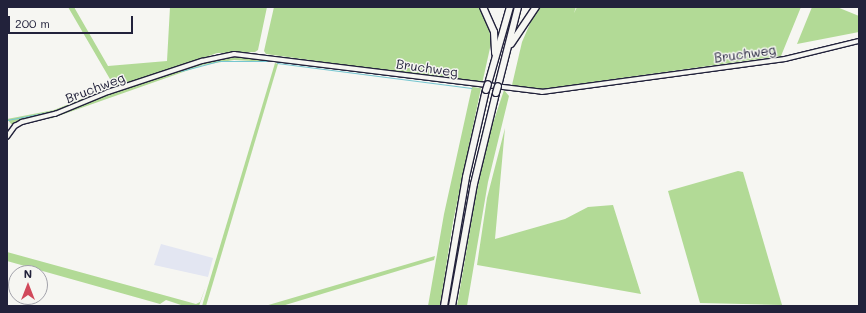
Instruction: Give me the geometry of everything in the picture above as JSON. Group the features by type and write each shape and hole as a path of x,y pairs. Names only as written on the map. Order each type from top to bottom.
{"highway":[{"path":"483,7 494,32 495,59"},
{"path":"444,306 466,178 487,87 510,7"},
{"path":"452,306 474,184 518,7"},
{"path":"506,54 518,31 536,7"}],"street":[{"name":"Bruchweg","path":"7,137 15,126 22,122 55,114 108,92 202,61 234,54 542,92 785,59 859,41"}],"shaded area":[{"path":"161,244 213,258 208,277 154,265"}],"green space":[{"path":"68,7 74,7 108,66 167,61 170,7 267,7 258,50 255,52 217,53 55,112 12,125 7,119 54,110 114,86"},
{"path":"274,7 480,7 492,39 482,84 266,54 264,51"},
{"path":"541,7 576,7 574,13 577,7 801,7 781,56 542,89 512,85 522,42 535,12"},
{"path":"812,7 837,7 859,16 859,32 797,44"},
{"path":"234,57 268,60 268,62 234,60 203,65 47,120 107,94 202,62"},
{"path":"275,63 278,64 206,306 202,306"},
{"path":"472,87 481,88 453,222 440,306 428,306 444,214"},
{"path":"504,90 509,96 488,182 467,306 457,306 476,195 489,135"},
{"path":"505,128 495,239 565,219 588,207 613,205 641,294 477,265 487,198"},
{"path":"738,171 743,172 782,305 700,303 668,191"},
{"path":"7,252 196,304 200,302 206,286 199,306 184,306 166,300 160,304 48,273 48,265 21,265 7,261"},
{"path":"435,256 434,260 282,306 265,306"}],"waterway":[{"path":"181,71 218,61 268,61"},
{"path":"277,63 471,88"},
{"path":"7,120 54,111 167,70"}]}
